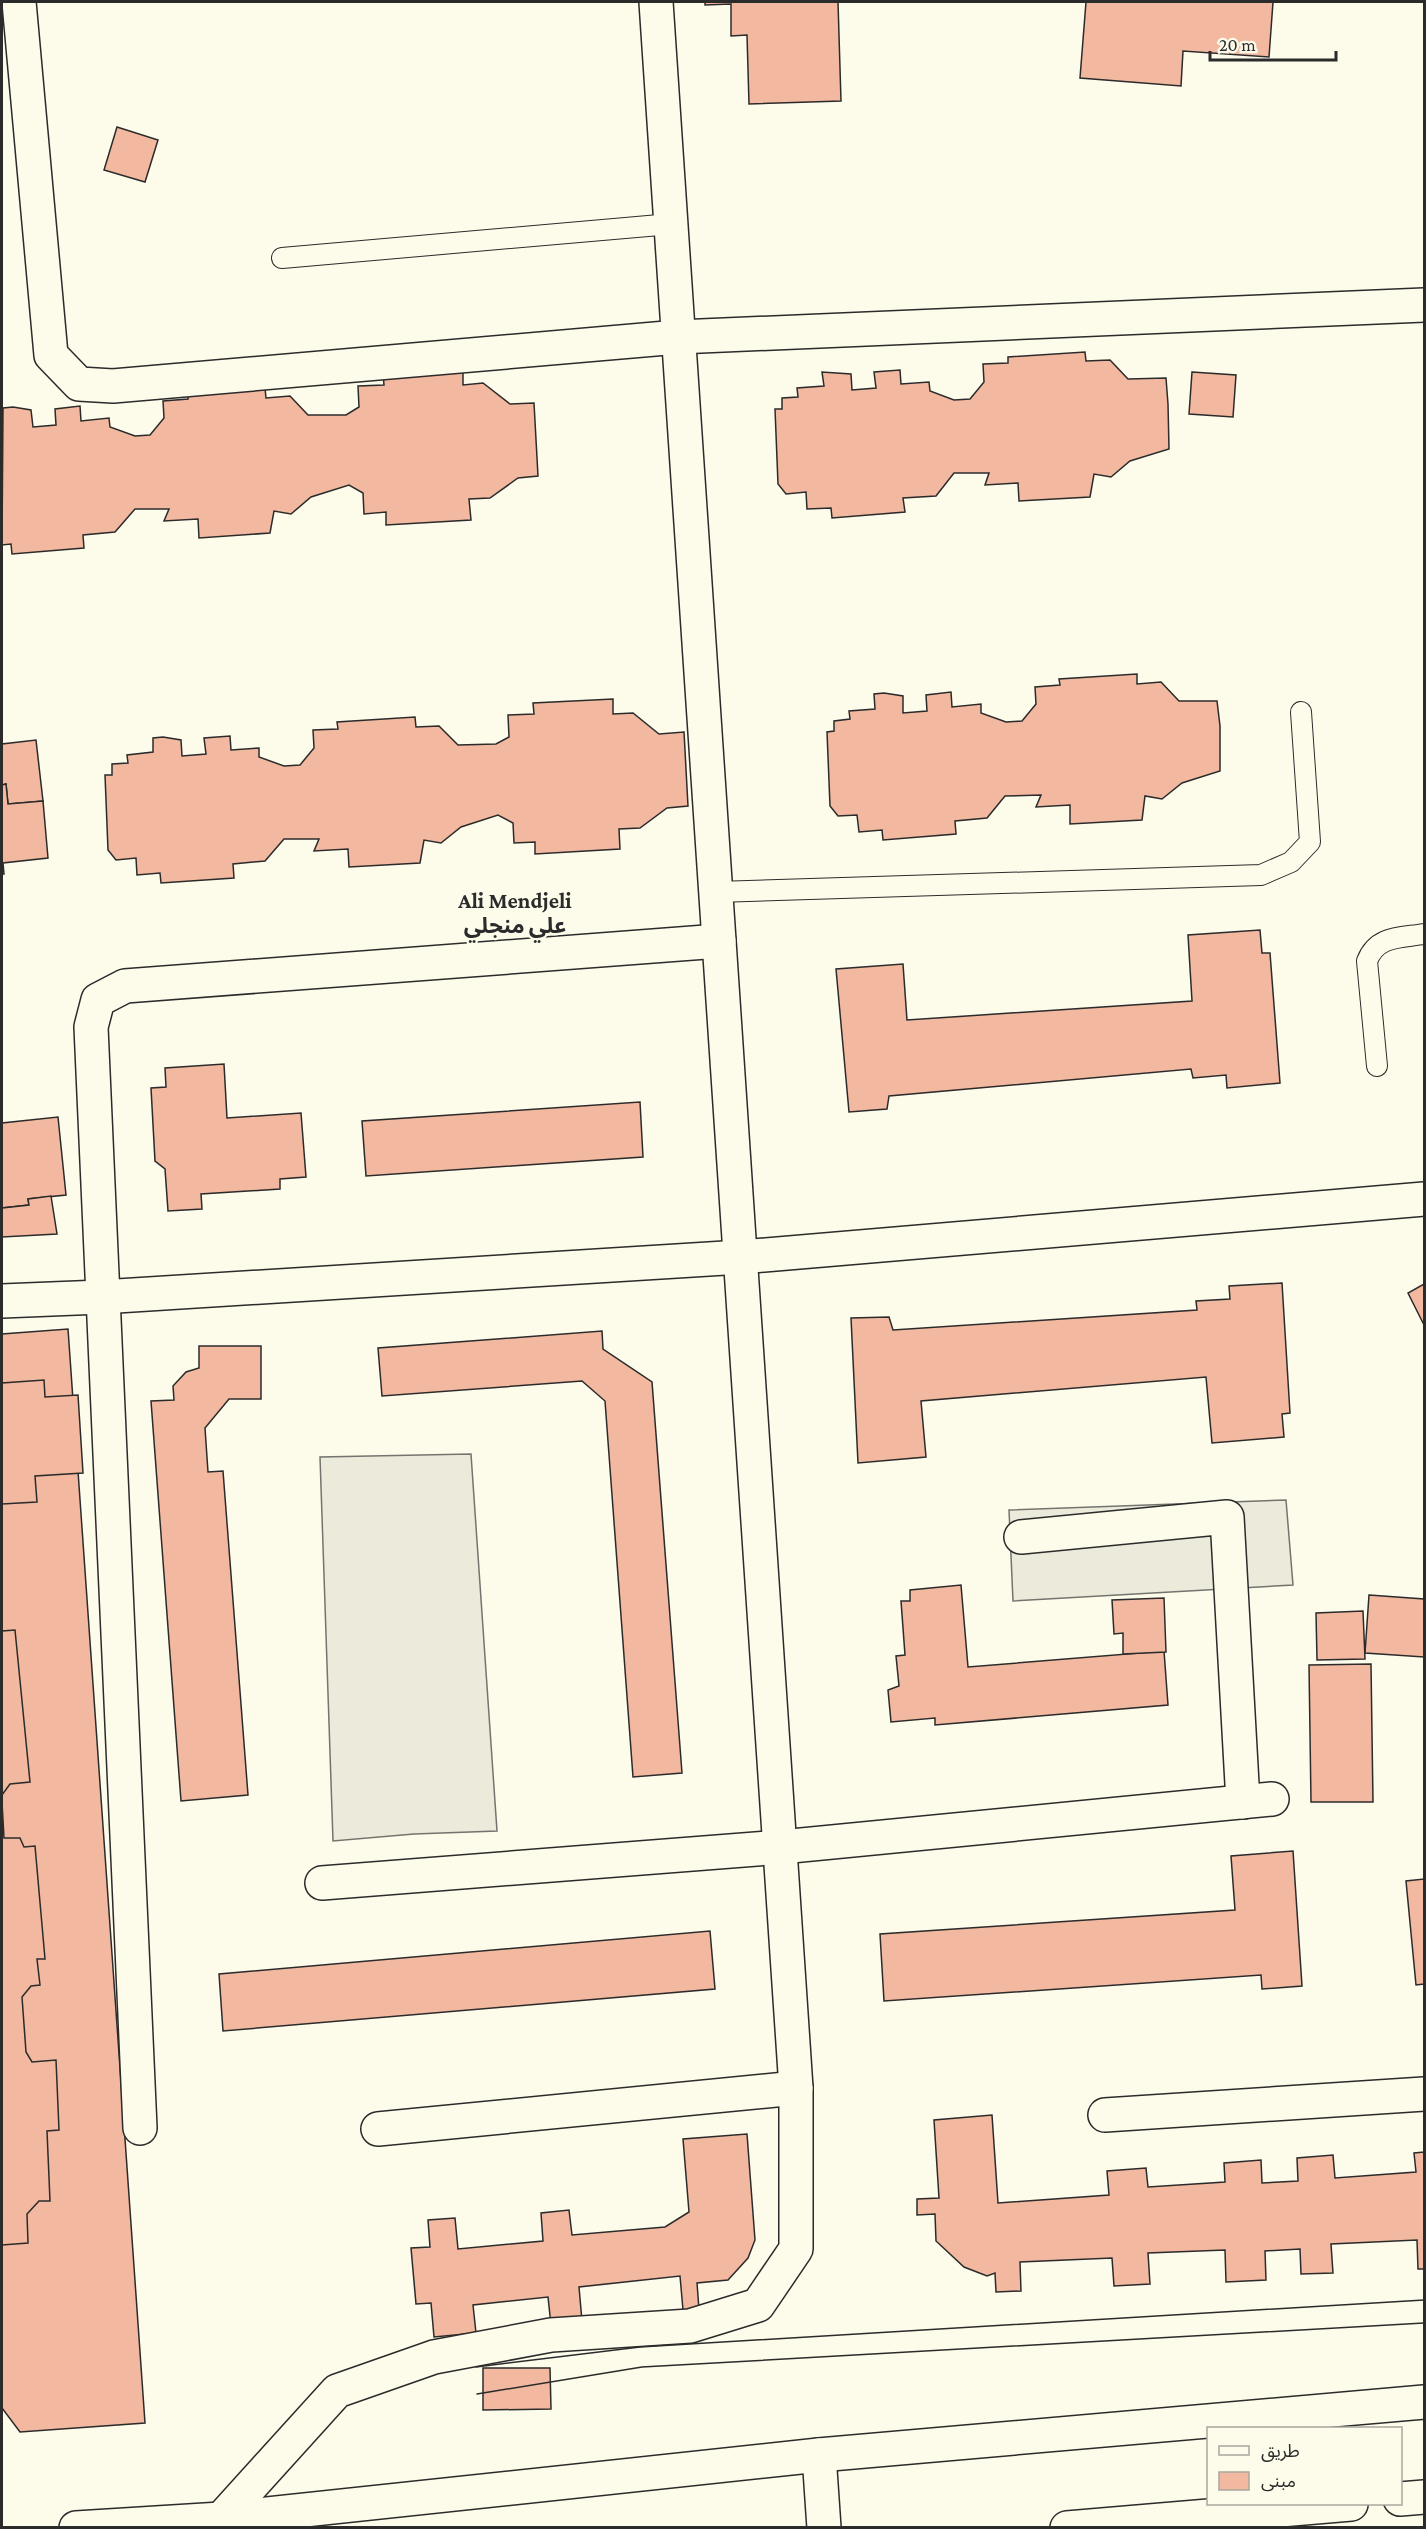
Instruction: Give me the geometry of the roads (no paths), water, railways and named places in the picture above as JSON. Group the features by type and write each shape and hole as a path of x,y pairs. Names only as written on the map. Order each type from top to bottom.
{"street":[{"path":"19,2 51,355 79,384 113,386 678,337 1425,305"},
{"path":"221,2519 337,2391 434,2357 551,2335 690,2326 758,2305 796,2249 796,2088 781,1847 656,2"},
{"path":"140,2128 101,1297 91,1028 98,1000 126,986 719,941"},
{"path":"2,1301 101,1297 741,1257 1425,1199"},
{"path":"322,1883 781,1847 1257,1801 1227,1517 1021,1537"},
{"path":"378,2128 796,2088"},
{"path":"1105,2115 1425,2094"},
{"path":"76,2528 221,2519 819,2455 1425,2402"},
{"path":"819,2455 824,2528"},
{"path":"1402,2499 1425,2497"},
{"path":"1067,2528 1339,2505"}],"lane":[{"path":"282,258 671,224"},
{"path":"716,891 1261,875 1291,862 1311,842 1301,712"},
{"path":"1377,1066 1367,961 1380,942 1425,934"}],"tram line":[{"path":"476,2367 640,2347 1424,2300"},
{"path":"477,2394 642,2367 1424,2323"}],"district":[{"name":"Ali Mendjeli علي منجلي","path":"515,912"}]}
